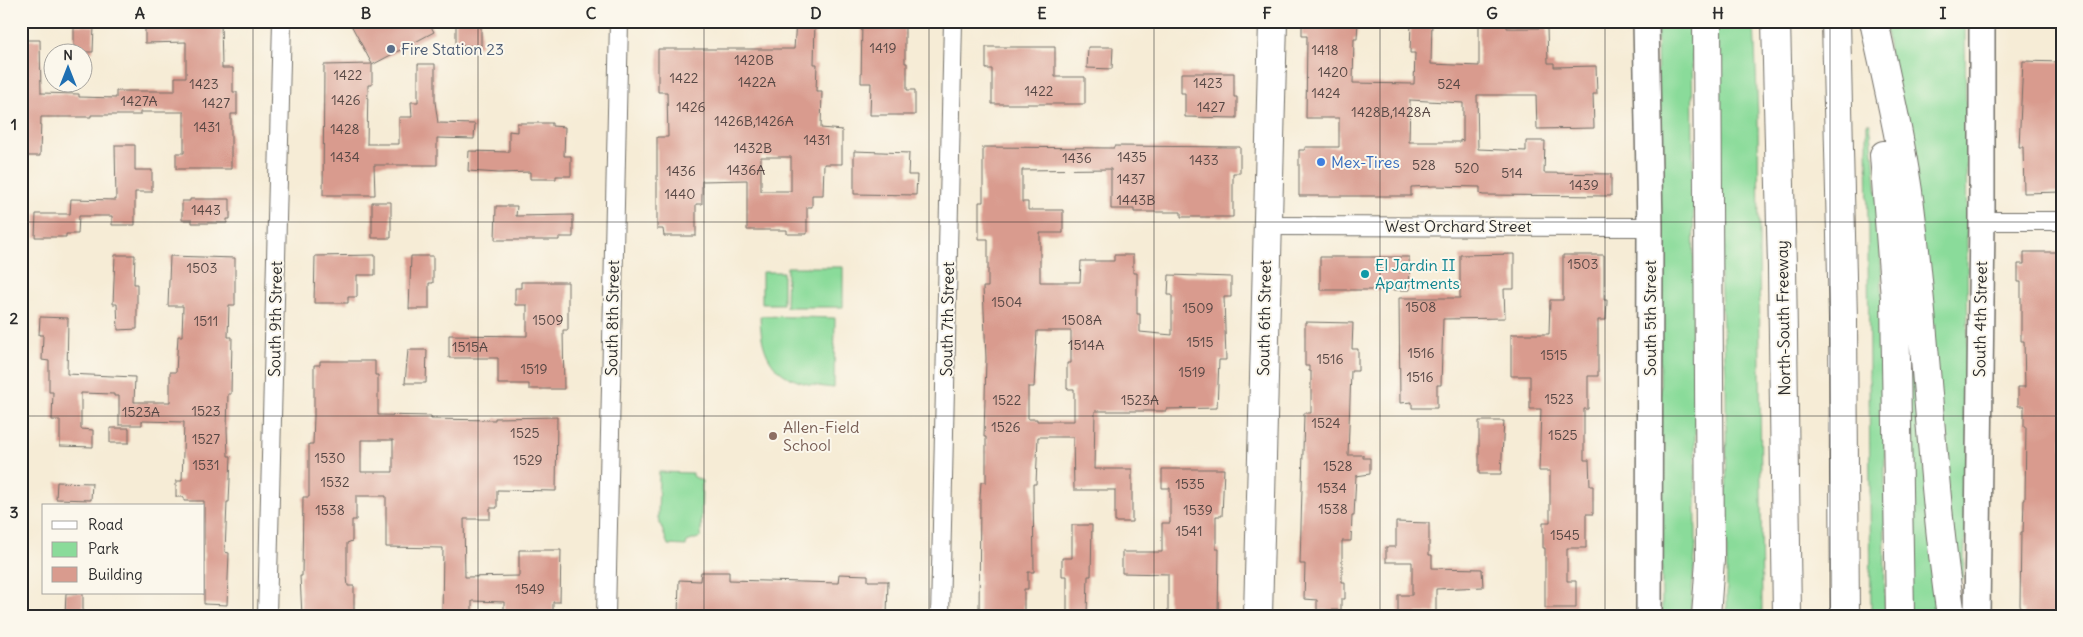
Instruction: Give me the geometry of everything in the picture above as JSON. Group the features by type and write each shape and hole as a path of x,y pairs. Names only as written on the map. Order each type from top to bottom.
{"main road":[{"name":"South 6th Street","path":"1258,616 1266,226 1273,21"},
{"path":"1706,616 1710,560 1707,21"},
{"name":"North-South Freeway","path":"1776,21 1787,616"},
{"path":"1836,21 1843,320 1845,616"},
{"path":"1870,21 1887,189 1895,298 1900,616"},
{"path":"1874,21 1891,101 1909,204 1922,316 1942,554 1951,616"}],"street":[{"name":"South 9th Street","path":"267,616 282,21"},
{"name":"South 8th Street","path":"606,616 619,21"},
{"name":"South 7th Street","path":"940,616 953,21"},
{"name":"South 5th Street","path":"1646,21 1650,227 1649,616"},
{"name":"South 4th Street","path":"1977,616 1982,221 1982,21"},
{"path":"1982,221 2062,221"},
{"name":"West Orchard Street","path":"1266,226 1650,227"}],"green space":[{"path":"1657,21 1692,21 1696,545 1690,616 1662,616"},
{"path":"1713,21 1754,21 1758,118 1762,616 1727,616 1726,377 1717,226"},
{"path":"1885,21 1965,21 1969,473 1963,579 1957,579"},
{"path":"1867,123 1870,123 1876,184 1883,307 1885,616 1871,616"},
{"path":"787,267 843,267 843,307 786,307"},
{"path":"762,272 783,272 783,304 762,304"},
{"path":"1906,312 1911,312 1938,616 1908,616"},
{"path":"760,316 835,318 834,388 801,382 779,370 771,361 765,349 761,334"},
{"path":"659,472 693,473 693,476 702,481 701,537 687,542 686,546 668,545 658,518"}],"building":[{"path":"145,21 221,21 222,68 233,68 233,92 237,92 237,114 231,114 231,169 176,169 176,153 184,153 184,112 140,112 140,115 91,115 91,117 41,117 40,156 21,156 21,40 40,40 41,93 79,94 79,97 116,98 116,91 175,91 175,77 186,77 186,42 145,43"},
{"path":"349,21 428,21 434,32 372,65 372,85 368,85 367,144 399,144 399,117 412,117 411,102 418,102 418,64 435,64 435,102 438,123 475,124 474,139 437,138 437,165 374,165 375,195 323,195 324,65 372,64"},
{"path":"456,21 481,21 481,46 456,45"},
{"path":"796,21 815,21 814,64 817,64 816,91 822,91 821,128 842,130 842,164 824,164 823,195 812,195 812,207 807,207 807,234 787,234 787,230 747,230 747,180 702,181 702,204 696,204 696,236 664,236 663,229 657,229 657,137 668,137 667,92 658,92 658,49 794,49","holes":["761,157 791,157 791,191 761,191"]},
{"path":"862,21 905,21 907,90 915,90 915,115 870,115 871,83 861,83"},
{"path":"1302,21 1358,21 1357,39 1354,39 1353,83 1414,84 1415,53 1410,53 1411,21 1432,21 1431,64 1479,66 1479,21 1507,21 1507,28 1547,28 1548,63 1554,63 1554,67 1596,66 1597,94 1593,94 1594,128 1537,129 1536,95 1477,95 1478,149 1526,151 1526,141 1545,141 1544,173 1611,174 1611,196 1483,195 1480,194 1480,187 1434,186 1411,187 1411,196 1299,196 1299,150 1305,150 1305,147 1339,147 1339,118 1306,118 1307,36 1302,36","holes":["1410,100 1463,103 1463,141 1409,142"]},
{"path":"74,25 94,26 93,52 92,42 74,42"},
{"path":"986,47 1055,47 1055,77 1085,77 1085,104 992,104 992,69 986,69"},
{"path":"1088,47 1113,47 1112,69 1087,68"},
{"path":"2023,61 2062,62 2062,192 2024,193 2023,147 2019,147"},
{"path":"1181,73 1234,73 1234,97 1237,97 1237,118 1185,117 1185,93 1181,93"},
{"path":"517,123 552,123 552,126 565,127 564,156 571,156 571,176 556,176 556,179 530,179 530,172 468,171 469,151 509,152 509,131 517,132"},
{"path":"115,145 135,145 135,170 152,170 152,192 135,192 135,225 112,225 112,216 79,216 78,234 66,234 66,237 35,237 36,214 70,214 71,199 116,200"},
{"path":"1114,146 1240,147 1240,173 1233,173 1233,217 1181,217 1181,212 1134,212 1134,209 1111,209 1111,169 1022,170 1022,202 1028,202 1028,210 1063,210 1063,233 1040,233 1040,282 1080,282 1081,261 1114,261 1114,255 1133,255 1133,273 1137,273 1137,314 1140,314 1140,332 1172,335 1172,295 1168,295 1169,275 1231,277 1231,297 1224,297 1226,360 1219,360 1217,408 1166,409 1166,411 1095,411 1094,469 1132,469 1132,522 1115,522 1115,490 1074,490 1073,437 1038,437 1036,484 1033,484 1034,572 1028,572 1028,589 1024,589 1024,616 979,616 980,497 981,482 986,482 986,437 984,437 986,358 983,287 988,287 988,239 979,239 979,202 983,202 983,147 1114,148","holes":["1037,331 1071,331 1071,363 1067,363 1067,389 1074,389 1074,421 1037,421 1037,419 1028,419 1028,387 1034,387"]},
{"path":"854,151 909,153 908,175 917,175 916,195 854,194"},
{"path":"190,199 230,199 230,219 227,219 227,223 192,223 192,220 182,220 182,201 190,201"},
{"path":"372,202 391,202 391,238 372,238"},
{"path":"496,206 517,206 516,216 573,215 573,237 559,237 559,240 495,240"},
{"path":"2024,252 2062,252 2062,616 2024,616 2024,610 2021,610 2020,605 2026,427 2024,427 2024,406 2018,406 2018,387 2025,387 2024,341 2021,341 2021,282 2018,282 2018,264 2024,264"},
{"path":"1514,254 1514,289 1504,289 1505,318 1443,319 1441,385 1437,385 1437,408 1412,408 1412,402 1400,403 1399,298 1460,298 1460,255"},
{"path":"115,255 135,255 134,284 137,284 137,329 118,330 117,304 113,304"},
{"path":"375,255 375,275 357,275 357,297 348,297 348,303 314,303 315,256"},
{"path":"1563,255 1604,255 1604,300 1607,300 1606,320 1598,320 1598,376 1588,376 1588,409 1584,409 1584,460 1589,460 1590,486 1593,486 1593,514 1586,514 1586,548 1567,548 1567,581 1576,581 1576,608 1545,608 1543,522 1550,522 1550,471 1539,471 1541,409 1530,409 1530,376 1511,376 1511,334 1549,334 1550,300 1563,300"},
{"path":"170,256 235,258 235,305 229,305 228,337 232,337 231,394 228,394 227,429 228,456 231,456 225,552 229,553 227,605 204,604 204,501 184,501 184,497 176,497 176,481 182,481 184,422 142,421 142,425 119,425 119,396 114,396 114,394 81,393 81,429 93,430 93,447 60,446 60,420 52,420 53,392 49,392 49,361 42,360 43,335 39,335 40,317 68,318 67,374 135,377 134,402 170,402 170,372 176,372 178,336 182,336 183,306 168,306"},
{"path":"411,256 433,256 433,283 429,283 429,309 409,309"},
{"name":"El Jardin II Apartments","path":"1320,257 1409,257 1410,290 1320,290"},
{"path":"521,282 568,282 568,330 563,330 564,389 529,389 529,384 498,384 498,358 449,358 449,335 527,336 527,305 515,305 515,288 521,288"},
{"path":"1305,322 1353,323 1352,349 1358,349 1358,371 1351,371 1348,455 1363,455 1363,458 1370,458 1370,474 1356,476 1351,541 1342,541 1342,582 1345,582 1345,599 1341,599 1341,610 1317,610 1317,600 1304,599 1305,564 1300,564 1304,413 1311,413 1311,371 1309,371 1309,366 1305,366"},
{"path":"408,350 427,350 426,383 405,383"},
{"path":"320,361 375,361 375,375 378,375 378,415 431,416 431,419 495,420 495,418 557,417 556,491 497,490 497,508 490,508 490,519 464,519 465,577 519,576 519,550 561,550 560,602 553,602 553,616 504,616 504,602 472,601 472,616 442,616 443,548 386,547 386,496 356,496 356,520 352,520 352,541 347,543 347,577 348,586 354,586 354,616 302,616 300,576 302,576 303,497 309,497 309,444 313,444 314,365 320,365","holes":["361,440 393,440 393,472 361,472"]},
{"path":"1479,421 1504,421 1501,474 1479,474"},
{"path":"110,428 129,428 129,443 110,443"},
{"path":"1162,469 1224,469 1222,516 1216,516 1216,549 1219,549 1218,616 1168,616 1168,574 1122,573 1122,552 1162,552 1162,523 1170,523 1170,488 1162,488"},
{"path":"57,482 92,483 91,500 56,499"},
{"path":"1396,522 1429,523 1429,555 1432,555 1432,568 1482,569 1483,587 1436,589 1436,613 1398,616 1398,595 1412,595 1412,562 1386,562 1386,547 1396,547"},
{"path":"1072,525 1092,525 1091,576 1088,576 1087,616 1067,616 1067,576 1062,576 1062,558 1072,558"},
{"path":"701,572 729,572 729,580 838,583 839,574 868,575 868,581 888,581 887,616 678,616 679,580 700,581"},
{"path":"66,594 83,594 83,616 65,616"}],"place":[{"name":"Fire Station 23","path":"391,49"},
{"name":"Mex-Tires","path":"1321,162"},
{"name":"El Jardin II Apartments","path":"1365,274"},
{"name":"Allen-Field School","path":"773,436"}]}
